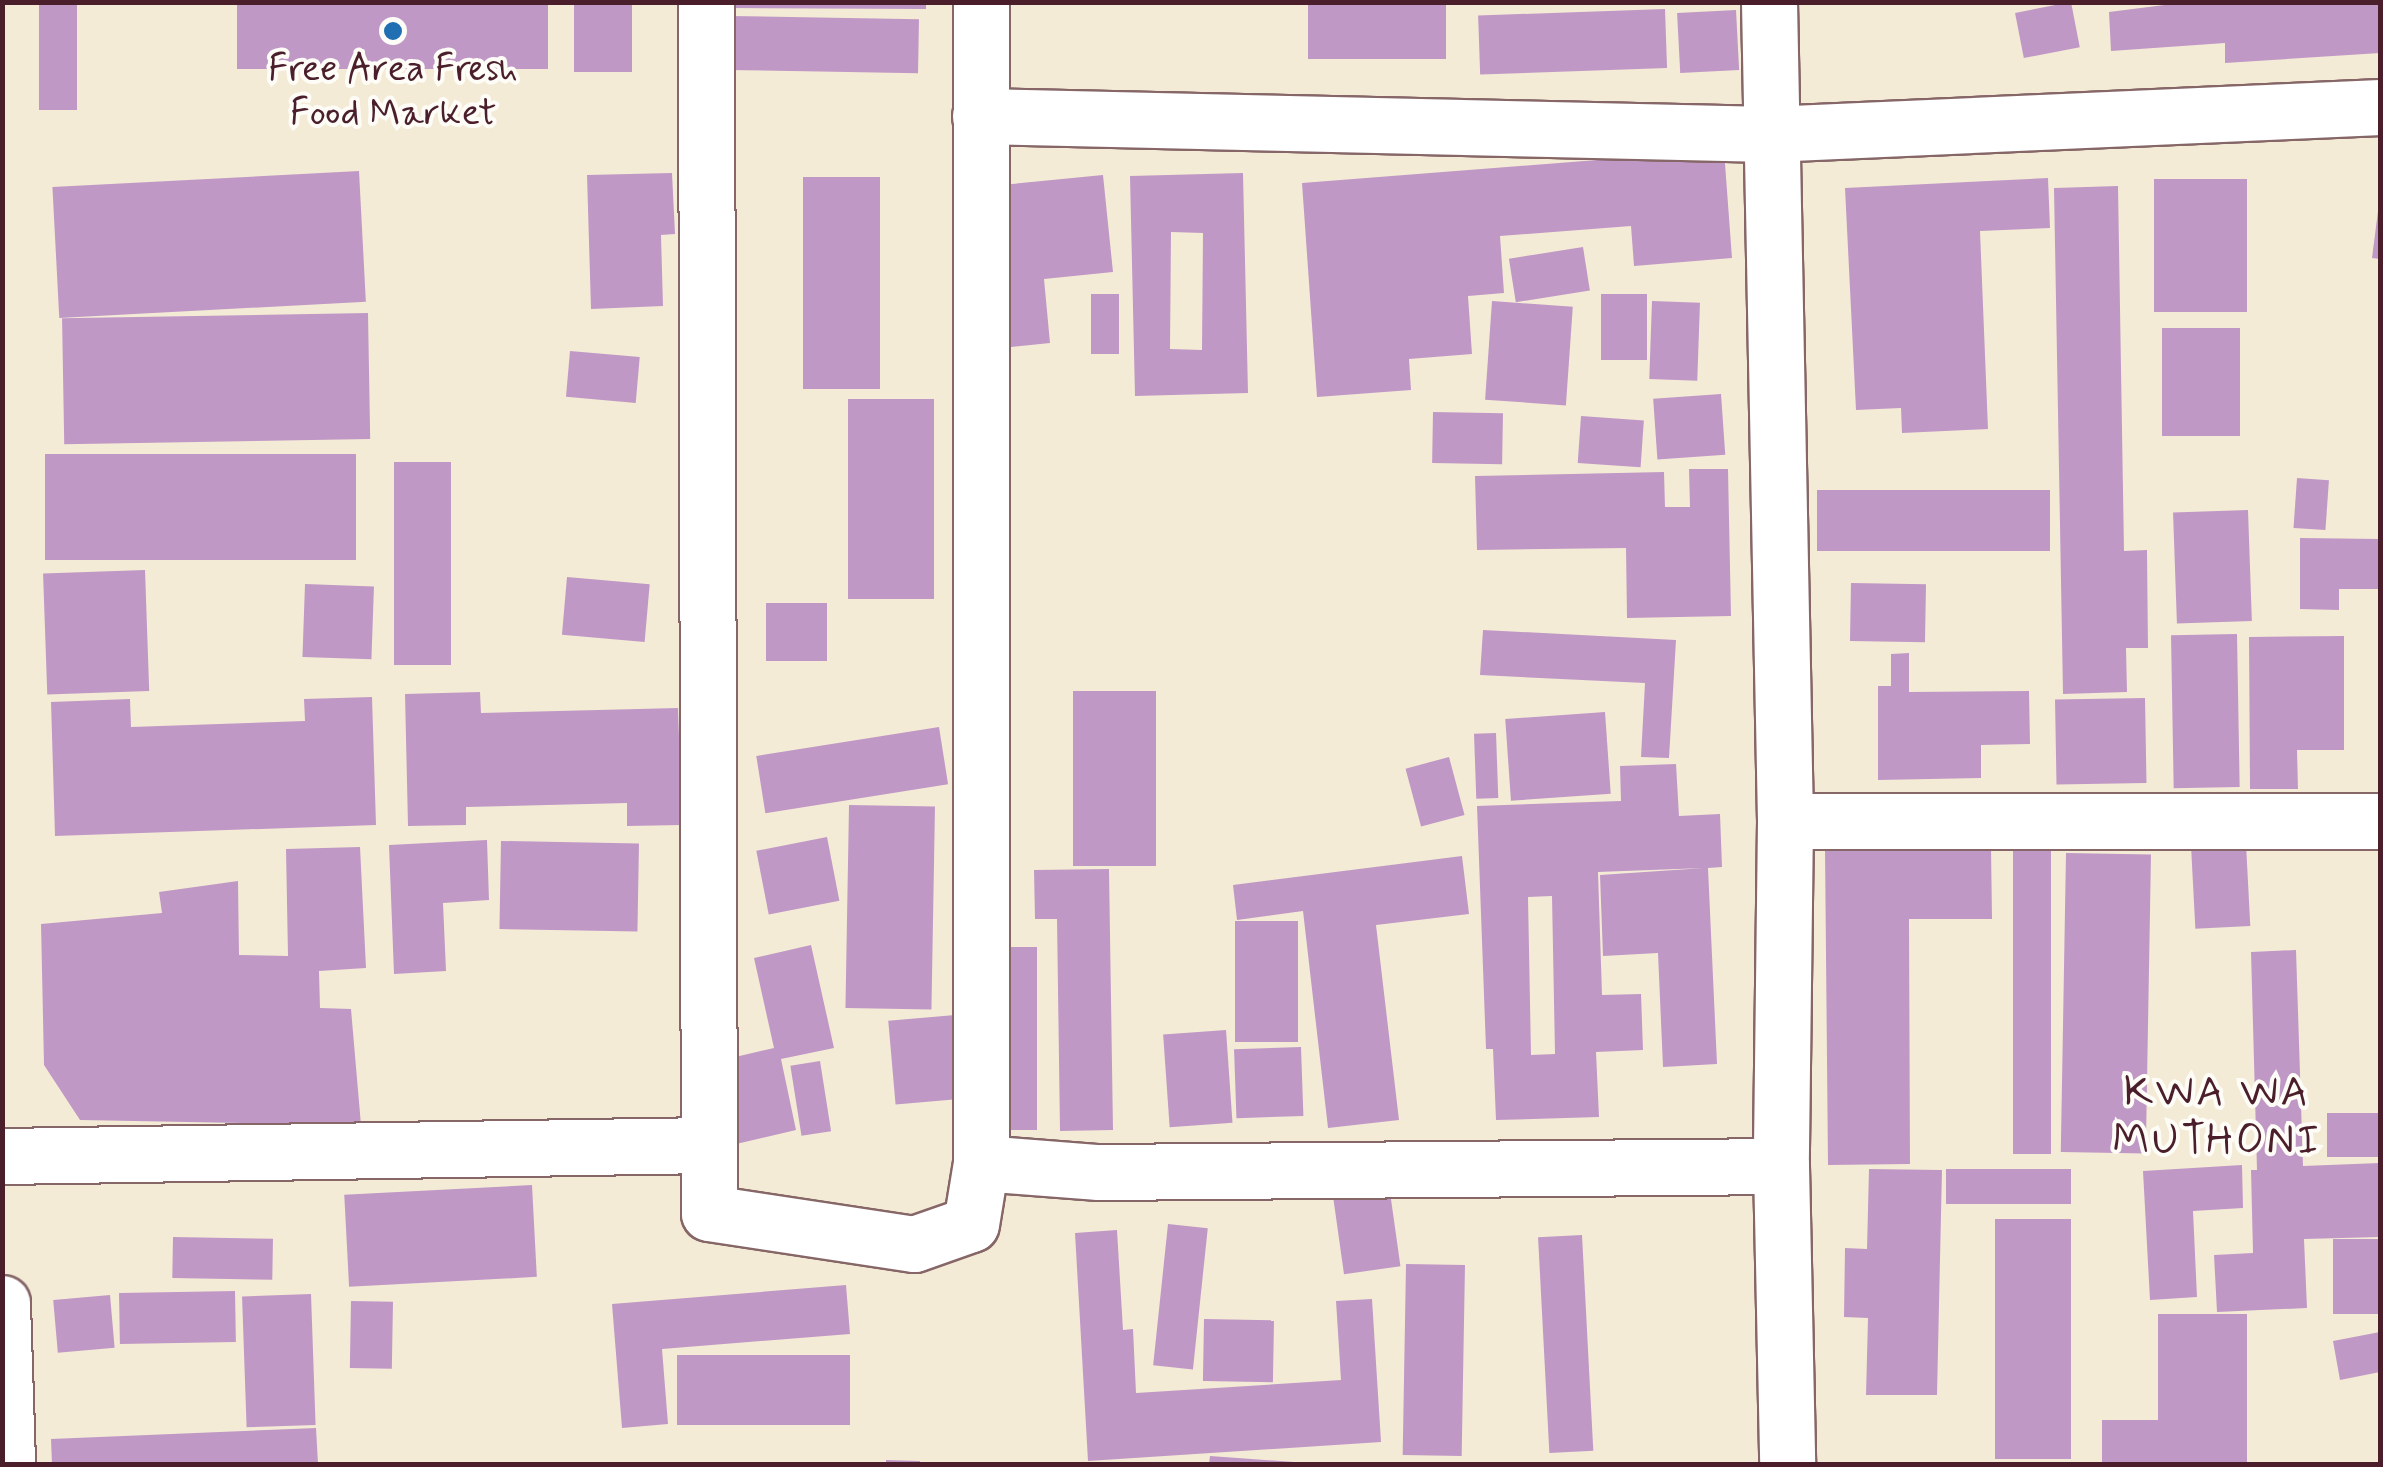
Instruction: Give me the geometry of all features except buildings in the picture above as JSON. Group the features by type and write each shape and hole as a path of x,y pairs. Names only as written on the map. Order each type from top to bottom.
{"street":[{"path":"706,2 709,1213 914,1244 971,1224 981,1164 982,2"},
{"path":"1769,2 1768,134 1786,821 1782,1166 1787,1464"},
{"path":"980,116 1768,134 2380,107"},
{"path":"1786,821 2380,821"},
{"path":"2,1156 708,1146"},
{"path":"981,1164 1100,1172 1782,1166"},
{"path":"2,1303 7,1464"}],"place":[{"name":"Free Area Fresh Food Market","path":"393,31"}],"district":[{"name":"KWA WA MUTHONI","path":"2217,1118"}]}
